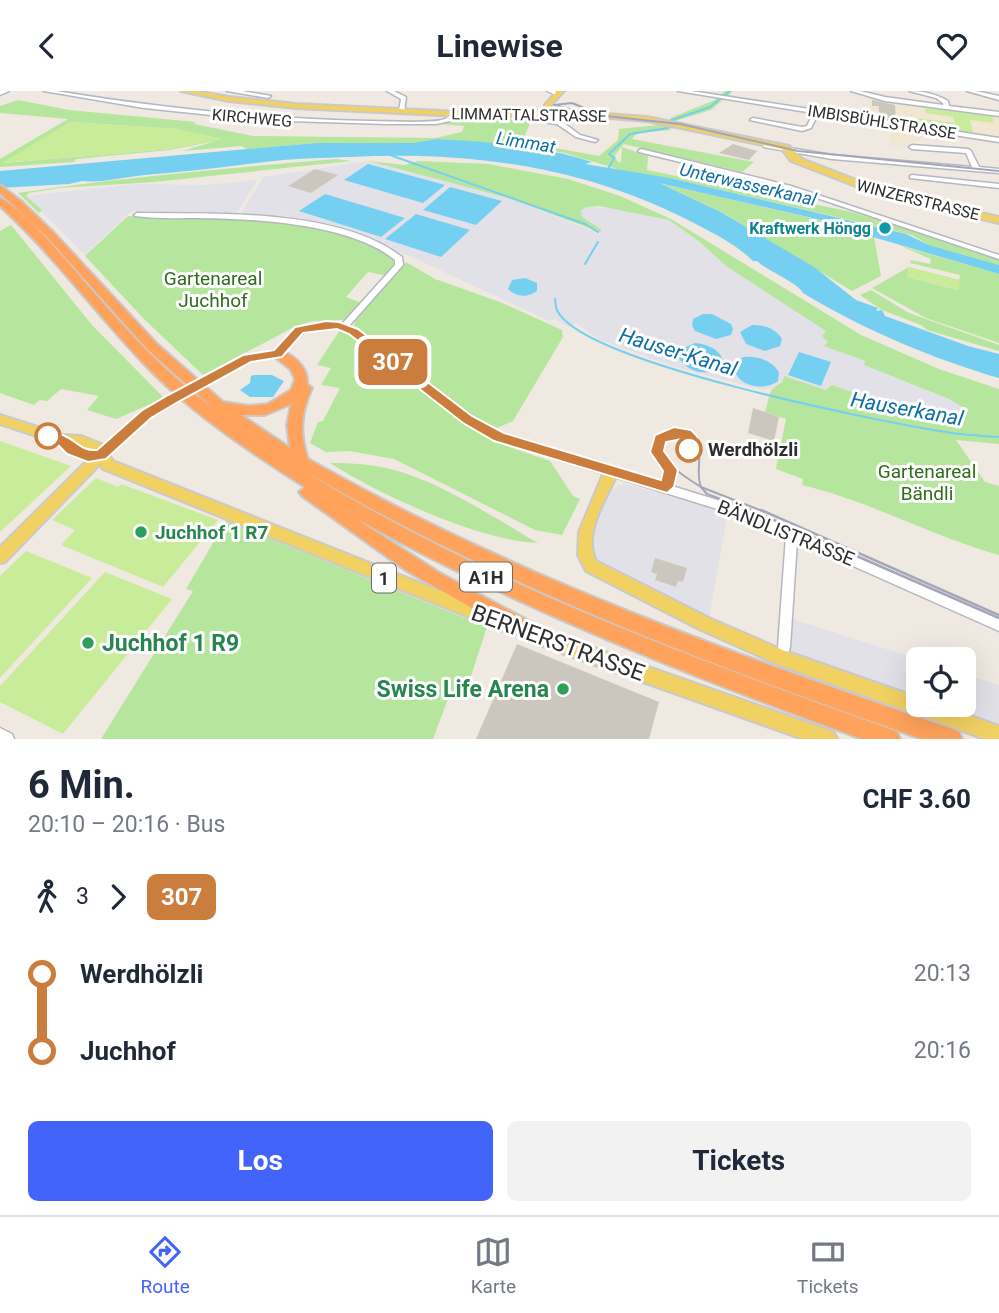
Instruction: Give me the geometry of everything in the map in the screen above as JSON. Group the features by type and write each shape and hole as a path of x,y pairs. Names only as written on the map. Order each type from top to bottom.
{"highway":[{"name":"A1H","path":"0,188 5,199 28,228 133,346 192,399 195,407 257,453 302,463 467,550 565,594 739,663 953,739"},
{"name":"A1H","path":"5,199 41,226 154,349 216,403 283,458 378,523 504,586 618,635 782,700 890,739"},
{"path":"216,403 240,411 256,411 276,407 292,397 301,384 301,374 295,365 277,354"},
{"path":"277,354 298,361 304,366 308,376 294,414 283,458 421,571 479,604 517,621 540,637"}],"main road":[{"name":"LIMMATTALSTRASSE","path":"184,91 252,102 456,114 548,112 657,120 786,151"},
{"path":"548,112 548,105 556,93"},
{"name":"LIMMATTALSTRASSE","path":"735,137 766,146"},
{"name":"WINZERSTRASSE","path":"766,146 801,157 879,192 999,220"},
{"name":"BERNERSTRASSE","path":"0,419 62,440 72,450 88,456 101,455 108,465 416,591 828,739"},
{"path":"0,557 101,455"},
{"path":"611,472 586,535 584,551 591,566 740,640 999,735"}],"street":[{"path":"0,93 6,91"},
{"name":"KIRCHWEG","path":"47,91 144,107 283,121 436,122 448,120 456,114"},
{"path":"230,91 265,95 252,102"},
{"path":"390,91 403,96 404,111"},
{"name":"IMBISBÜHLSTRASSE","path":"681,91 999,140"},
{"path":"854,91 885,99 999,114"},
{"path":"912,91 941,98 946,107"},
{"path":"970,91 999,98"},
{"path":"753,120 802,129 810,125 816,112"},
{"path":"517,114 521,118 559,122 578,136 594,140"},
{"path":"912,147 968,151 976,169"},
{"path":"641,151 789,187 999,257"},
{"name":"LIMMATTALSTRASSE","path":"786,151 995,171"},
{"name":"LIMMATTALSTRASSE","path":"801,157 843,157"},
{"path":"911,163 911,187"},
{"path":"912,177 999,185 995,171"},
{"path":"137,215 285,219 337,231 382,247 399,259 399,265 344,327 320,325 299,330 277,354 248,358 204,381"},
{"name":"BÄNDLISTRASSE","path":"344,327 365,339 468,420 488,432 528,448 667,487 746,513 999,625"},
{"path":"101,455 146,415 173,399"},
{"path":"784,647 792,533"},
{"path":"0,736 7,739"}],"shaded area":[{"path":"866,98 999,116 999,139 870,120 871,109"},
{"path":"889,125 927,132 921,140 907,143 909,148 890,145"},
{"path":"369,161 508,198 590,230 601,230 582,217 581,210 587,207 623,209 669,220 700,242 726,266 827,331 829,342 825,346 865,361 864,365 949,399 963,406 967,413 964,420 926,414 901,406 886,408 888,415 878,414 865,410 852,392 827,390 784,376 778,386 763,390 675,367 600,340 576,323 568,327 555,319 549,321 414,258 333,227 281,215 241,214 263,177"},
{"path":"257,180 237,214 131,211 85,255 26,196 136,184 206,185"},
{"path":"625,484 728,512 709,619 592,558 590,542 606,497 616,486"},
{"path":"789,618 906,655 906,693 789,653"},
{"path":"976,678 999,685 999,725 976,717"}],"green space":[{"path":"725,91 733,91 711,110 675,121 670,130 637,133 632,139 754,162 742,172 624,144 615,155 617,161 621,163 622,147 648,156 647,170 852,212 999,257 999,265 929,245 912,235 891,230 891,227 879,227 670,178 630,173 565,153 517,145 437,139 412,143 316,143 183,151 215,141 170,150 76,159 74,162 0,167 0,159 68,119 0,113 0,106 18,100 69,110 196,122 194,124 253,136 435,138 462,132 464,126 439,124 461,117 521,120 530,123 522,142 599,156 618,140 619,129 669,124 670,118 715,100","holes":["70,122 178,129 170,149 4,163"]},
{"path":"925,108 992,116 994,123 970,120 973,133 918,125 917,118 955,123 953,117 926,113"},
{"path":"70,122 178,129 223,139 170,149 2,163"},
{"path":"336,159 351,161 29,193 26,196 42,210 39,213 18,193 58,187 217,169"},
{"name":"Gartenareal Bändli","path":"369,161 405,165 418,161 488,164 568,179 620,196 671,219 861,335 939,369 999,389 999,444 956,440 985,482 999,486 999,555 852,500 802,485 803,479 776,469 786,419 765,412 771,390 782,382 784,376 826,390 832,385 852,392 865,410 887,415 885,408 901,406 926,414 937,410 964,419 967,410 949,399 864,365 865,361 824,346 828,342 822,336 826,331 726,266 700,242 669,220 599,206 581,210 582,217 602,230 600,232 508,198"},
{"path":"659,183 858,229 874,237 881,276 852,291 722,212"},
{"name":"Gartenareal Juchhof","path":"128,216 218,217 308,226 374,246 387,253 394,264 387,276 368,272 346,297 359,302 364,299 344,320 312,321 296,326 203,375 145,320 85,256"},
{"path":"11,225 92,325 164,398 116,419 87,410 99,396 61,389 47,401 40,400 34,405 0,393 0,231"},
{"path":"901,246 999,274 999,343 926,318 872,288 909,267 907,277 958,290 960,275 910,263 911,260 930,264 931,259"},
{"path":"406,262 435,279 500,302 562,330 563,337 513,421 497,428 477,419 354,326 357,316"},
{"path":"909,267 960,280 959,290 907,277"},
{"path":"871,290 909,313 999,345 999,351 927,330 921,325 882,310 860,295"},
{"path":"340,330 353,337 475,430 504,445 550,461 573,496 580,499 562,535 535,530 394,459 349,451 326,452 310,443 318,422 323,421 340,388 321,385 331,368 317,365"},
{"path":"0,441 71,466 0,532"},
{"path":"330,463 370,465 412,476 468,502 538,543 488,534 431,514 375,489"},
{"name":"Juchhof 1 R7","path":"96,478 118,487 121,484 218,520 163,587 61,545 75,530 52,520"},
{"path":"226,521 487,627 463,700 449,696 433,739 101,739 193,591 186,589"},
{"path":"26,551 92,578 0,678 0,576"},
{"name":"Juchhof 1 R9","path":"105,572 172,599 63,734 0,702 0,686"}],"water":[{"name":"Limmat","path":"437,139 496,143 573,156 592,162 585,164 670,178 906,234 929,245 999,265 999,274 866,235 847,226 659,183 721,212 814,267 856,300 878,308 876,311 882,310 885,316 968,346 999,354 999,378 922,352 849,319 803,293 795,285 753,261 721,238 646,201 606,186 522,166 437,157 307,158 106,181 0,188 0,171 316,143 412,143"},
{"path":"368,164 445,185 423,203 344,180"},
{"path":"450,187 502,201 476,225 423,210"},
{"path":"325,194 405,218 381,237 299,211"},
{"path":"416,214 470,230 441,257 385,239"},
{"path":"525,278 537,283 537,291 522,296 508,289 512,280"},
{"path":"703,314 712,314 731,324 731,335 716,339 695,331 693,319"},
{"path":"752,325 776,332 782,339 780,346 765,351 746,344 740,332"},
{"path":"695,343 718,352 723,360 720,367 703,372 686,366 678,357 679,350"},
{"path":"799,352 831,362 821,386 788,375"},
{"path":"744,357 759,358 772,364 779,372 778,381 765,386 745,383 735,374 733,367 737,360"},
{"path":"272,375 284,381 273,397 250,397 240,390 250,383 251,376"}],"building":[{"path":"872,100 895,105 896,120 879,117 879,106 872,106"},
{"path":"733,144 757,151 749,160 719,153"},
{"path":"315,169 338,175 311,193 288,186"},
{"path":"753,408 779,417 774,441 748,433"},
{"path":"655,558 687,568 683,582 678,581 676,587 655,580 657,574 651,572"},
{"name":"Swiss Life Arena","path":"517,644 659,702 649,739 476,739"}],"waterway":[{"path":"725,95 730,91"},
{"path":"672,120 710,107 721,98"},
{"path":"608,169 614,158 609,154 630,134 668,128 670,125"},
{"name":"Hauser-Kanal","path":"390,155 585,224 598,232"},
{"name":"Limmat","path":"67,174 112,170"},
{"name":"Hauser-Kanal","path":"585,264 598,242"},
{"name":"Hauser-Kanal","path":"555,299 557,310 578,330 619,350 674,369 736,387 862,416 952,433 999,437"}],"tram line":[{"path":"602,115 572,103 554,105 587,114 680,124 798,151 999,171"},
{"path":"680,437 697,444 701,487 676,470 667,458 663,444 671,438 680,437"},
{"path":"701,487 765,512"},
{"path":"701,487 707,494 753,511"},
{"path":"761,510 999,615"},
{"path":"753,511 999,618"}],"bus line":[{"name":"307","path":"48,436 62,440 72,450 88,456 101,455 146,415 204,381 248,358 277,354 290,336 299,330 326,325 354,331 468,420 488,432 528,448 667,487 671,470 659,457 656,445 664,436 680,432 690,436 689,449"}],"place":[{"name":"Kraftwerk Höngg","path":"885,228"},
{"name":"Werdhölzli","path":"689,449"},
{"name":"Juchhof 1 R7","path":"141,532"},
{"name":"Juchhof 1 R9","path":"88,643"},
{"name":"Swiss Life Arena","path":"563,689"}],"water label":[{"name":"Unterwasserkanal","path":"748,184"},
{"name":"Hauserkanal","path":"907,409"}]}
